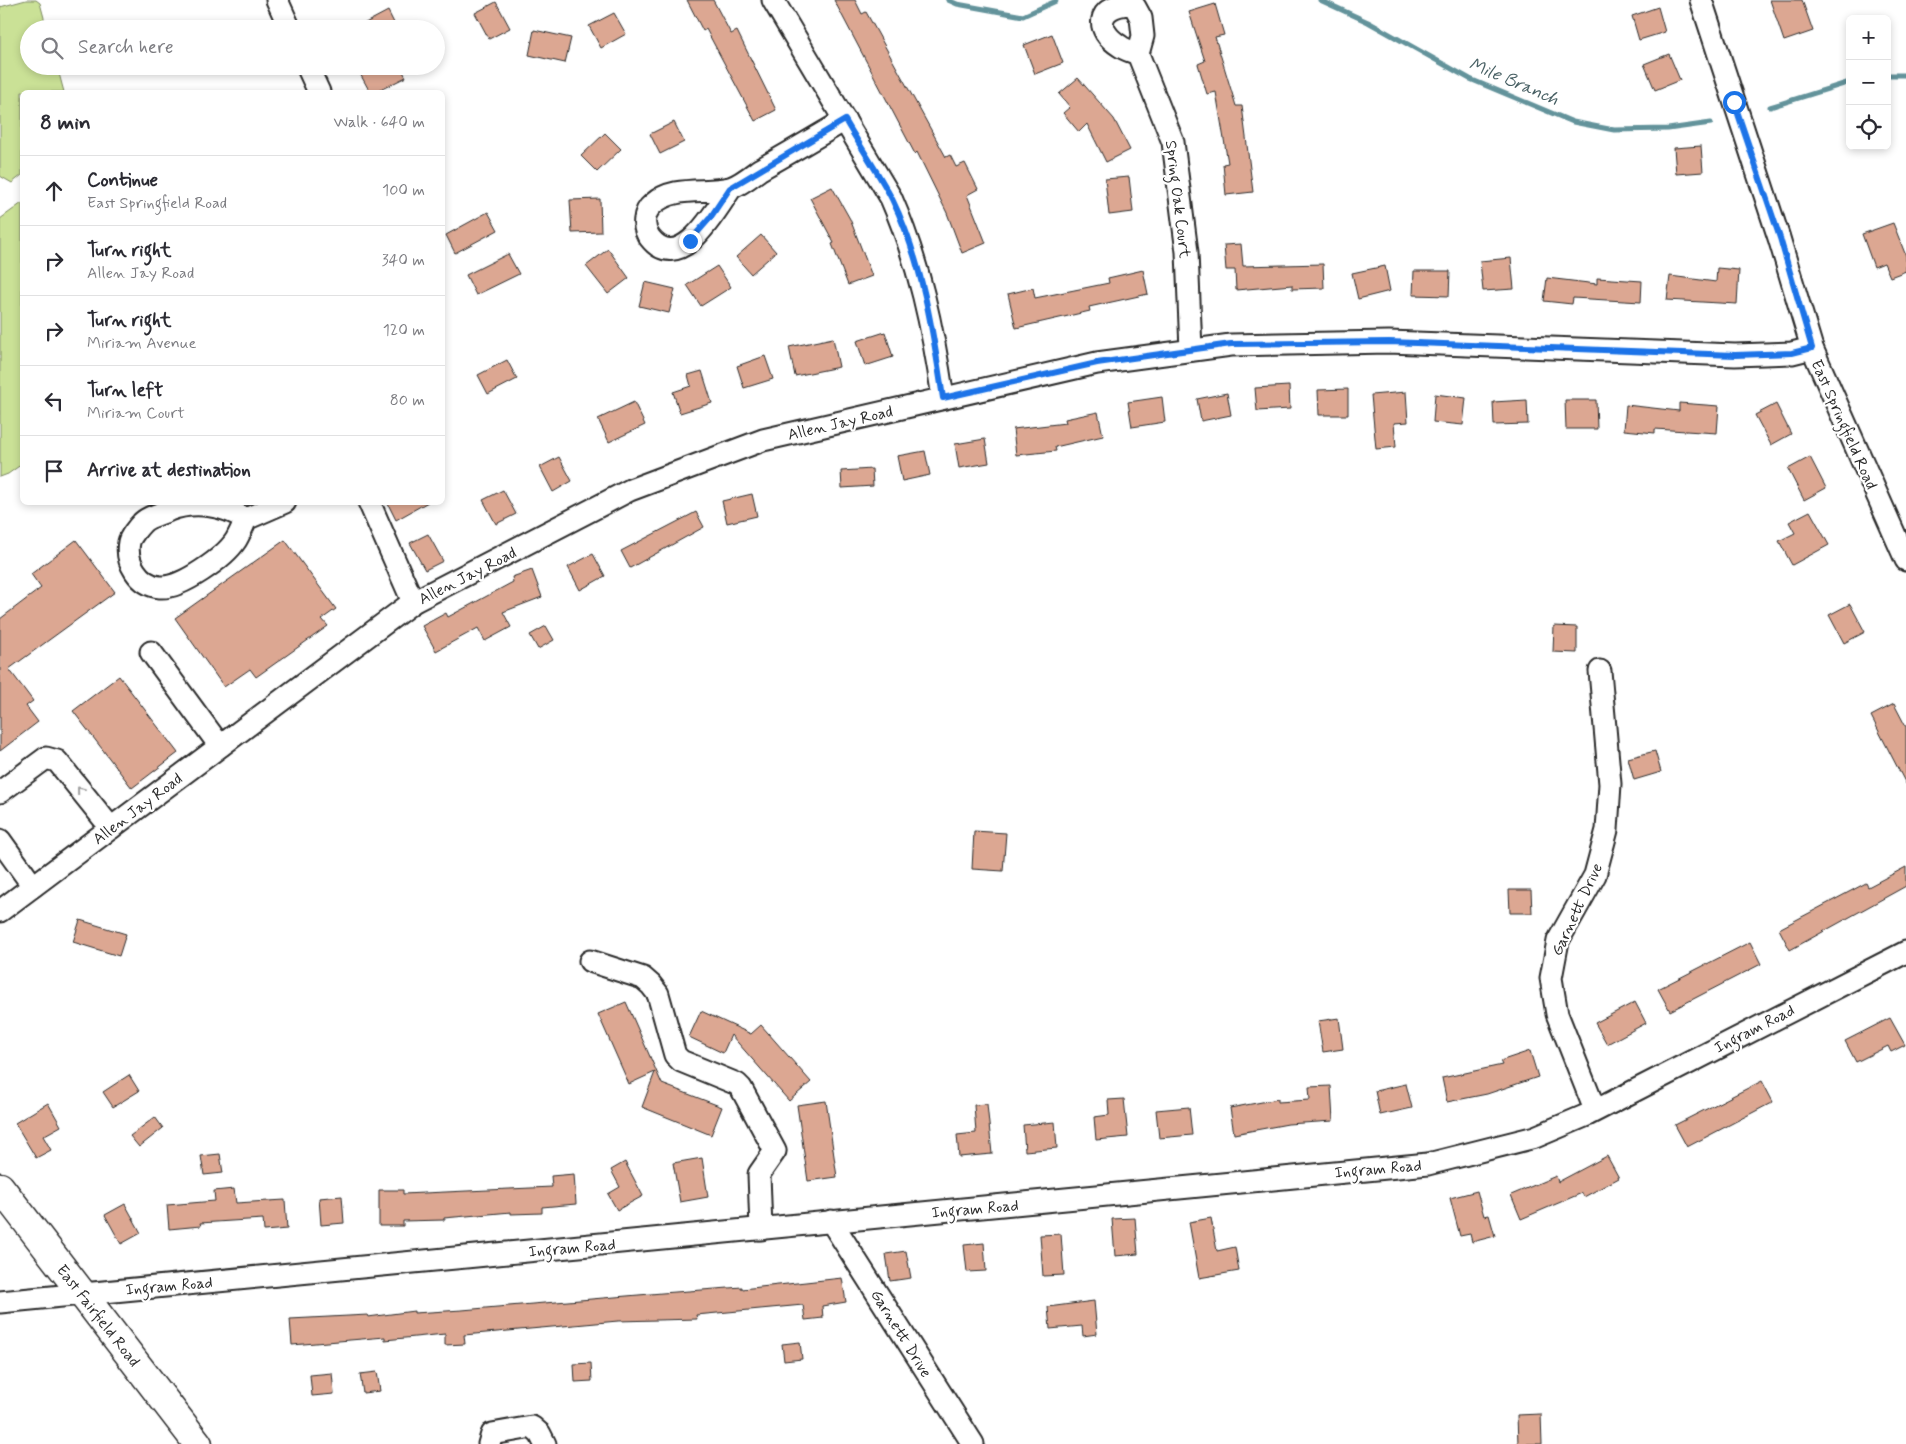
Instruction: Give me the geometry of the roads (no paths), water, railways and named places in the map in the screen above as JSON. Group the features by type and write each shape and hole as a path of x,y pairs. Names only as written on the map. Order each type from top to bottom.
{"main road":[{"name":"East Fairfield Road","path":"0,1186 198,1444"}],"street":[{"path":"277,0 286,20"},
{"path":"773,0 891,198 906,233 935,344 943,398"},
{"name":"East Springfield Road","path":"1701,0 1780,238 1812,348 1906,560"},
{"name":"Spring Oak Court","path":"1138,54 1173,142 1187,252 1191,350"},
{"path":"311,75 318,90"},
{"path":"730,188 845,120"},
{"name":"Allen Jay Road","path":"0,911 413,602 630,490 763,440 1097,363 1231,344 1389,342 1735,355 1792,353 1812,348"},
{"path":"194,505 174,508 143,522 129,542 130,564 143,581 160,587 183,582 213,562 236,540 246,519 279,505"},
{"path":"207,505 229,509 246,519"},
{"path":"370,505 413,602"},
{"path":"151,652 220,746"},
{"name":"Garnett Drive","path":"1596,1110 1557,1014 1550,978 1558,941 1595,874 1607,830 1610,784 1600,671"},
{"path":"0,792 46,758 57,761 111,828"},
{"path":"2,849 33,886"},
{"name":"Ingram Road","path":"0,1302 1428,1164 1535,1137 1596,1110 1906,952"},
{"path":"590,961 643,978 658,994 675,1055 681,1062 737,1084 741,1088 775,1150 772,1157 758,1174 761,1229"},
{"name":"Garnett Drive","path":"831,1221 974,1444"},
{"path":"489,1444 492,1434 532,1427 540,1434 545,1444"}],"waterway":[{"name":"Mile Branch","path":"948,0 957,4 1023,16 1056,1"},
{"name":"Mile Branch","path":"1320,0 1368,22 1470,79 1573,122 1614,130 1668,129 1711,123"},
{"name":"Mile Branch","path":"1891,75 1906,75"},
{"name":"Mile Branch","path":"1770,107 1846,83"}]}
